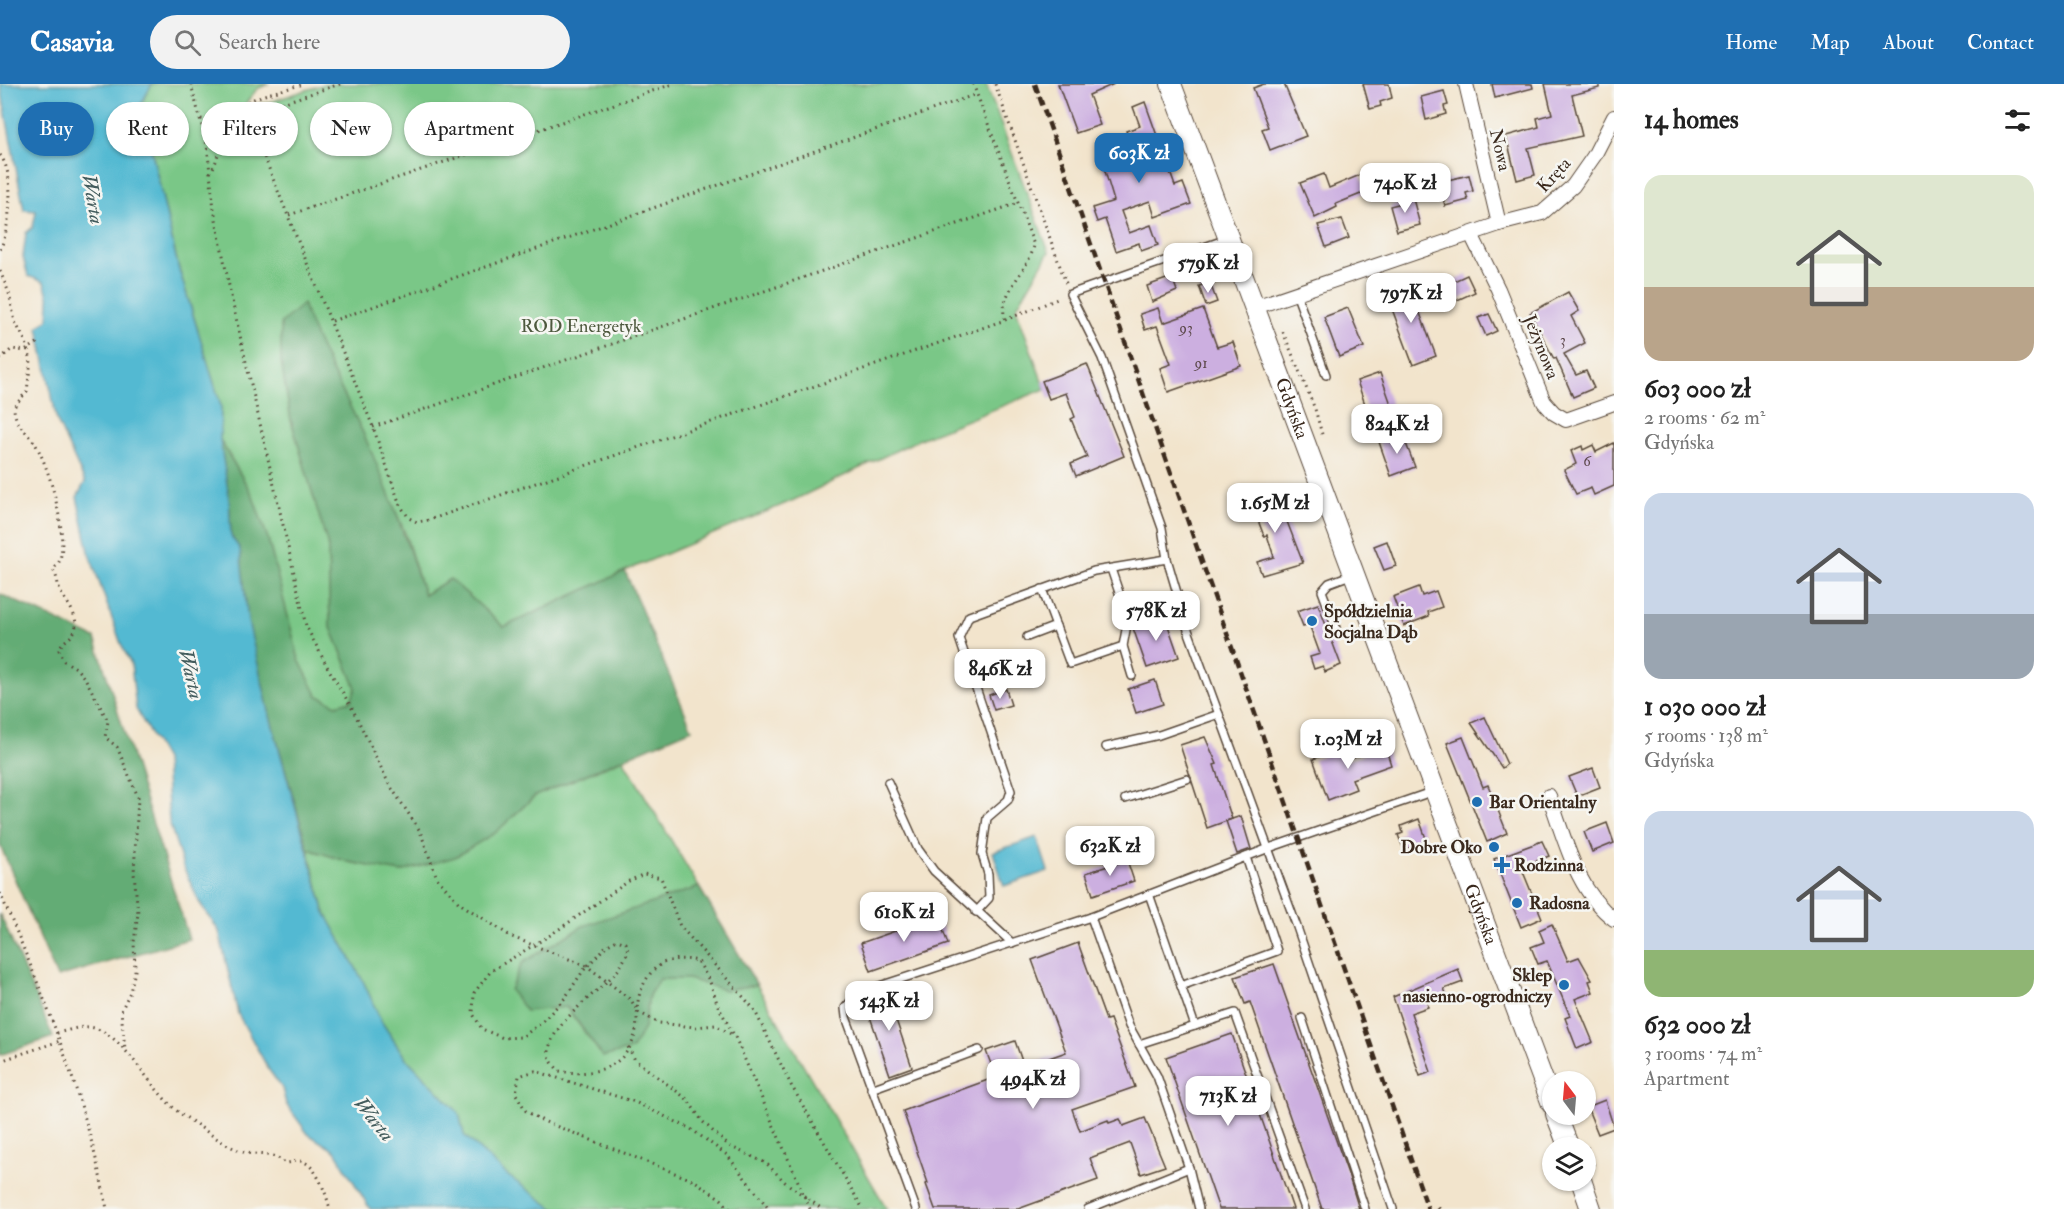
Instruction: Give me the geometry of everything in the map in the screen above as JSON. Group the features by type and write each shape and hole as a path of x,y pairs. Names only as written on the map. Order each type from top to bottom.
{"main road":[{"name":"Gdyńska","path":"1171,84 1356,573 1542,1077"},
{"path":"1591,1191 1592,1209"}],"street":[{"name":"Nowa","path":"1466,84 1499,224"},
{"name":"Kręta","path":"1255,307 1499,224 1542,213 1573,186 1594,156 1614,117"},
{"name":"Jeżynowa","path":"1471,234 1498,289 1544,402 1554,413 1566,420 1614,403"},
{"path":"1549,796 1582,881 1591,898 1614,919"}],"lane":[{"path":"1230,238 1070,294 1102,358 1162,528 1167,560 1188,630 1269,848 1392,1209"},
{"path":"1296,293 1326,375"},
{"path":"976,912 989,897 988,874 982,854 987,818 1008,800 1011,791 959,638 969,616 1094,571 1167,560"},
{"path":"1111,568 1128,619 1123,646 1132,676"},
{"path":"1336,628 1322,591 1329,583 1356,573"},
{"path":"1042,589 1070,664 1123,646"},
{"path":"1027,637 1056,626"},
{"path":"1106,747 1159,735 1219,714"},
{"path":"1125,800 1187,779"},
{"path":"888,782 918,849 934,871 1012,943"},
{"path":"916,1209 846,1017 845,1008 858,993 1091,917 1269,848 1436,791"},
{"path":"1181,986 1277,951 1246,857"},
{"path":"1149,894 1195,1026"},
{"path":"1091,917 1129,1026 1157,1076 1189,1168 1199,1209"},
{"path":"1139,1044 1235,1013 1305,1209"},
{"path":"1302,1018 1365,1209"},
{"path":"872,1089 979,1050"},
{"path":"1088,1209 1189,1168"}],"path":[{"path":"190,84 201,119"},
{"path":"248,102 303,84"},
{"path":"340,84 268,106 255,112 251,118 251,124 332,321 404,512 417,522 429,520 1005,320 1070,294 995,84"},
{"path":"288,215 673,84"},
{"path":"973,84 1034,245 1032,258 1006,299 1003,312 1005,320"},
{"path":"332,321 977,94"},
{"path":"0,155 7,170 10,200 8,223 0,250"},
{"path":"206,156 226,275 306,626 327,669 353,710 389,784 420,831 437,878 459,903 477,917 530,946 587,966 632,1000 638,1012 659,1023 695,1028 716,1025 735,1037"},
{"path":"209,174 218,156"},
{"path":"373,427 1018,203"},
{"path":"0,270 19,331 31,360 27,391 17,402 14,413 41,457 61,520 61,556 53,570 62,594 70,605 76,627 58,650 64,661 76,668 86,680 108,721 105,737 117,747 138,797 134,873 138,913 134,942 135,971 130,992 121,1011 125,1049"},
{"path":"0,359 12,349 20,352 39,342"},
{"path":"810,1209 735,1037 698,961 677,957 656,967 640,993 635,1033 621,1060 600,1071 576,1074 559,1071 550,1061 549,1051 554,1036 585,1000 619,968 628,952 626,943 617,940 606,946 587,966 565,998 541,1023 522,1037 503,1038 482,1029 473,1014 474,993 491,970 595,906 629,881 644,874 661,878 680,926 754,1009 791,1085 863,1209"},
{"path":"0,893 60,1041 93,1148 107,1209"},
{"path":"57,1033 88,1027 108,1033 125,1049 162,1098 182,1115 240,1151 258,1155 270,1154 285,1163 302,1161 309,1165 321,1183 330,1209"},
{"path":"0,1061 60,1041"},
{"path":"628,1047 635,1060 687,1099 703,1122 729,1146 766,1163 785,1182 822,1209"},
{"path":"730,1209 721,1199 695,1181 543,1121 526,1111 516,1094 519,1076 536,1071 665,1114 728,1155 769,1209"}],"green space":[{"name":"ROD Energetyk","path":"152,84 269,84 257,89 247,102 201,102 201,156 298,156 298,102 268,102 324,84 986,84 1049,252 1016,308 1045,389 922,438 794,500 625,571 504,627 450,579 424,595 405,533 363,433 312,331 303,305 281,361 291,420 328,546 330,625 356,688 351,701 336,705 317,695 299,660 268,539 252,494 220,440 221,406 178,265 153,156 189,156 189,102 142,102"},
{"path":"303,304 316,338 380,473 404,534 424,595 450,579 504,627 625,571 692,729 535,796 495,833 455,857 401,872 349,862 308,849 270,716 248,621 240,549 231,536 229,497 220,440 252,494 268,539 299,660 317,695 336,705 351,701 356,688 330,625 328,546 291,420 281,361 281,323"},
{"path":"0,594 95,638 189,939 57,977 0,845"},
{"path":"623,759 699,887 645,906 526,1010 566,1007 603,1057 644,1028 649,995 659,979 688,979 725,990 757,985 887,1209 554,1209 507,1175 464,1135 459,1113 404,1056 381,1021 364,983 324,910 308,849 349,862 401,872 495,833 535,796"},
{"path":"699,887 757,985 725,990 688,979 659,979 649,995 644,1028 632,1049 603,1057 567,1007 526,1011 510,990 522,963 583,926"},
{"path":"0,914 53,1037 0,1055"}],"water":[{"name":"Warta","path":"0,84 152,84 142,102 106,102 106,156 153,156 178,266 221,406 220,440 229,497 231,536 240,549 248,621 270,716 324,910 364,983 381,1021 404,1056 459,1113 464,1135 507,1175 554,1209 370,1209 335,1151 308,1134 286,1104 282,1088 269,1070 238,1014 219,931 199,902 183,866 169,821 165,760 136,709 131,664 121,644 90,556 77,497 85,482 57,421 38,327 48,319 49,299 44,282 28,276 23,257 26,233 33,227 36,211 24,210"},
{"path":"1037,837 1048,871 1004,886 993,852"}],"building":[{"path":"1058,84 1114,84 1089,95 1100,125 1076,133"},
{"path":"1264,84 1284,84 1306,136 1270,150 1262,129 1268,127 1253,88"},
{"path":"1363,84 1389,84 1392,98 1380,102 1381,106 1370,109"},
{"path":"1492,84 1532,84 1533,88 1495,98"},
{"path":"1545,84 1599,84 1599,88 1572,95 1582,136 1528,148 1535,175 1517,180 1506,136 1539,127 1537,118 1552,114"},
{"path":"1444,91 1448,105 1444,106 1446,114 1426,120 1421,97"},
{"path":"1145,102 1175,186 1183,183 1191,204 1155,217 1150,201 1121,211 1129,233 1151,225 1158,245 1141,251 1139,243 1116,251 1105,219 1097,222 1092,208 1114,201 1101,158 1132,147 1126,131 1140,126 1133,107"},
{"path":"1324,174 1329,188 1360,175 1368,191 1336,204 1337,207 1315,218 1300,183"},
{"path":"1469,175 1473,191 1466,193 1468,200 1445,206 1439,182"},
{"path":"1412,195 1420,225 1397,231 1390,206 1402,203 1400,198"},
{"path":"1342,219 1349,238 1326,247 1318,225"},
{"path":"1467,275 1475,292 1451,303 1443,286"},
{"path":"1172,277 1177,291 1152,302 1147,286"},
{"path":"1210,283 1217,302 1206,306 1199,286"},
{"path":"1409,284 1436,356 1413,365 1386,293"},
{"path":"1568,292 1579,311 1571,316 1585,343 1564,354 1576,375 1586,371 1594,388 1573,397 1556,358 1554,359 1530,313"},
{"path":"1158,308 1163,323 1203,309 1217,347 1233,342 1241,366 1168,392 1160,368 1171,364 1157,326 1145,330 1140,314"},
{"path":"1348,308 1364,347 1339,357 1324,317"},
{"path":"1489,314 1497,331 1486,336 1478,318"},
{"path":"1087,364 1124,456 1076,476 1071,464 1087,457 1071,419 1075,417 1066,393 1049,399 1042,381"},
{"path":"1380,373 1392,407 1369,416 1357,381"},
{"path":"1402,433 1415,467 1391,476 1379,442"},
{"path":"1614,443 1614,486 1594,495 1591,488 1576,494 1564,470 1576,464 1571,451 1582,446 1583,450 1593,445 1596,452"},
{"path":"1276,493 1303,563 1262,575 1257,562 1274,557 1267,535 1264,536 1256,515 1251,517 1246,504"},
{"path":"1387,541 1396,566 1384,570 1374,546"},
{"path":"1419,587 1422,596 1436,591 1442,607 1428,612 1429,616 1404,626 1393,597"},
{"path":"1318,604 1341,665 1325,672 1323,666 1314,669 1310,657 1320,654 1309,624 1303,626 1297,611"},
{"path":"1165,617 1179,657 1147,668 1133,628"},
{"path":"1155,680 1163,704 1136,713 1128,689"},
{"path":"1006,689 1011,705 994,710 989,695"},
{"path":"1485,717 1507,764 1502,768 1471,723"},
{"path":"1205,737 1217,764 1214,765 1232,819 1207,828 1180,745"},
{"path":"1463,737 1483,787 1488,785 1507,833 1487,842 1447,743"},
{"path":"1385,746 1391,765 1352,779 1356,789 1328,800 1313,759 1341,749 1345,761"},
{"path":"1593,768 1600,787 1577,796 1569,777"},
{"path":"1241,816 1251,849 1237,854 1226,821"},
{"path":"1419,819 1427,841 1404,850 1398,835 1403,833 1401,826"},
{"path":"1607,823 1614,843 1592,852 1584,832"},
{"path":"1542,841 1549,856 1521,867 1542,918 1521,927 1494,859"},
{"path":"1127,860 1134,881 1093,895 1086,873"},
{"path":"938,916 948,944 871,971 861,943"},
{"path":"1552,924 1568,961 1579,957 1592,980 1589,981 1593,992 1575,999 1593,1042 1577,1049 1565,1018 1570,1016 1547,961 1538,964 1531,947 1544,942 1539,930"},
{"path":"1078,943 1106,1020 1110,1019 1135,1087 1072,1109 1080,1131 1108,1120 1109,1123 1120,1119 1123,1126 1145,1118 1165,1166 1141,1174 1130,1143 1090,1158 1098,1180 1018,1209 935,1209 903,1111 996,1077 986,1051 1015,1041 1024,1067 1066,1052 1032,960"},
{"path":"1274,964 1359,1209 1322,1209 1250,1002 1245,1004 1235,977"},
{"path":"1458,969 1463,982 1444,989 1447,995 1427,1002 1428,1007 1411,1013 1431,1072 1420,1076 1393,997"},
{"path":"897,992 902,1005 892,1008 912,1067 890,1075 865,1002"},
{"path":"1232,1034 1293,1209 1219,1209 1166,1057"},
{"path":"1605,1100 1614,1128 1598,1134 1594,1125 1596,1104"}],"railway":[{"path":"1035,84 1428,1209"}],"place":[{"name":"Spółdzielnia Socjalna Dąb","path":"1312,621"},
{"name":"Bar Orientalny","path":"1477,802"},
{"name":"Dobre Oko","path":"1494,847"},
{"name":"Rodzinna","path":"1502,865"},
{"name":"Radosna","path":"1517,903"},
{"name":"Sklep nasienno-ogrodniczy","path":"1564,985"}]}
